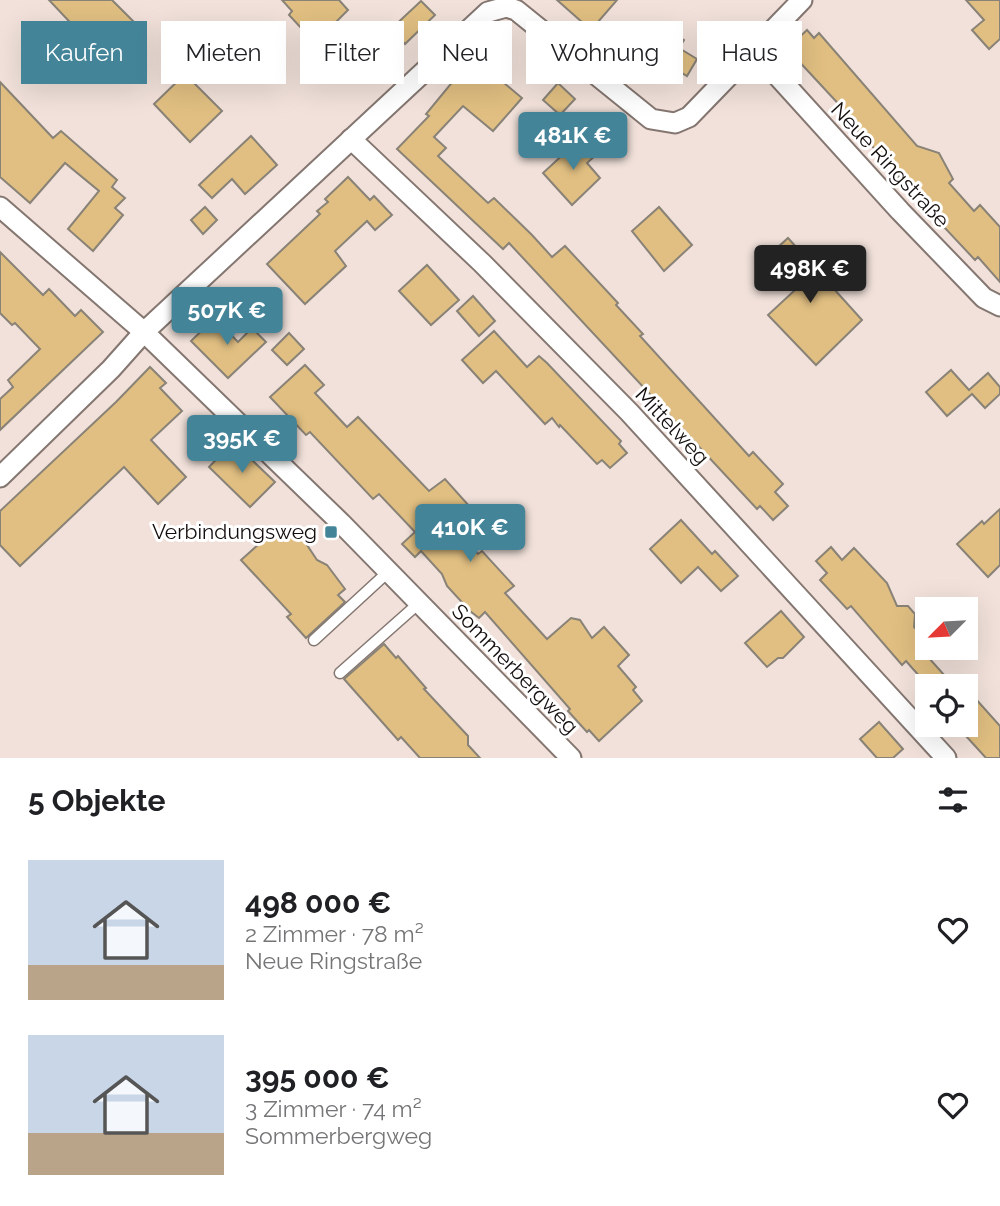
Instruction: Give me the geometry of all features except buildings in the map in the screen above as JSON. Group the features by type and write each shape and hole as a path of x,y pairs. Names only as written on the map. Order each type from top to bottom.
{"street":[{"path":"781,21 802,0"},
{"path":"0,477 111,369 144,332 488,12 508,3 651,119 660,122 675,123 689,117 720,84"},
{"name":"Neue Ringstraße","path":"785,84 984,298 1000,306"},
{"name":"Mittelweg","path":"351,139 482,263 629,412 946,758"},
{"name":"Sommerbergweg","path":"0,207 144,332 388,572 571,758"}],"lane":[{"path":"314,640 388,572"},
{"path":"340,673 419,603"}],"place":[{"name":"Verbindungsweg","path":"331,532"}]}
